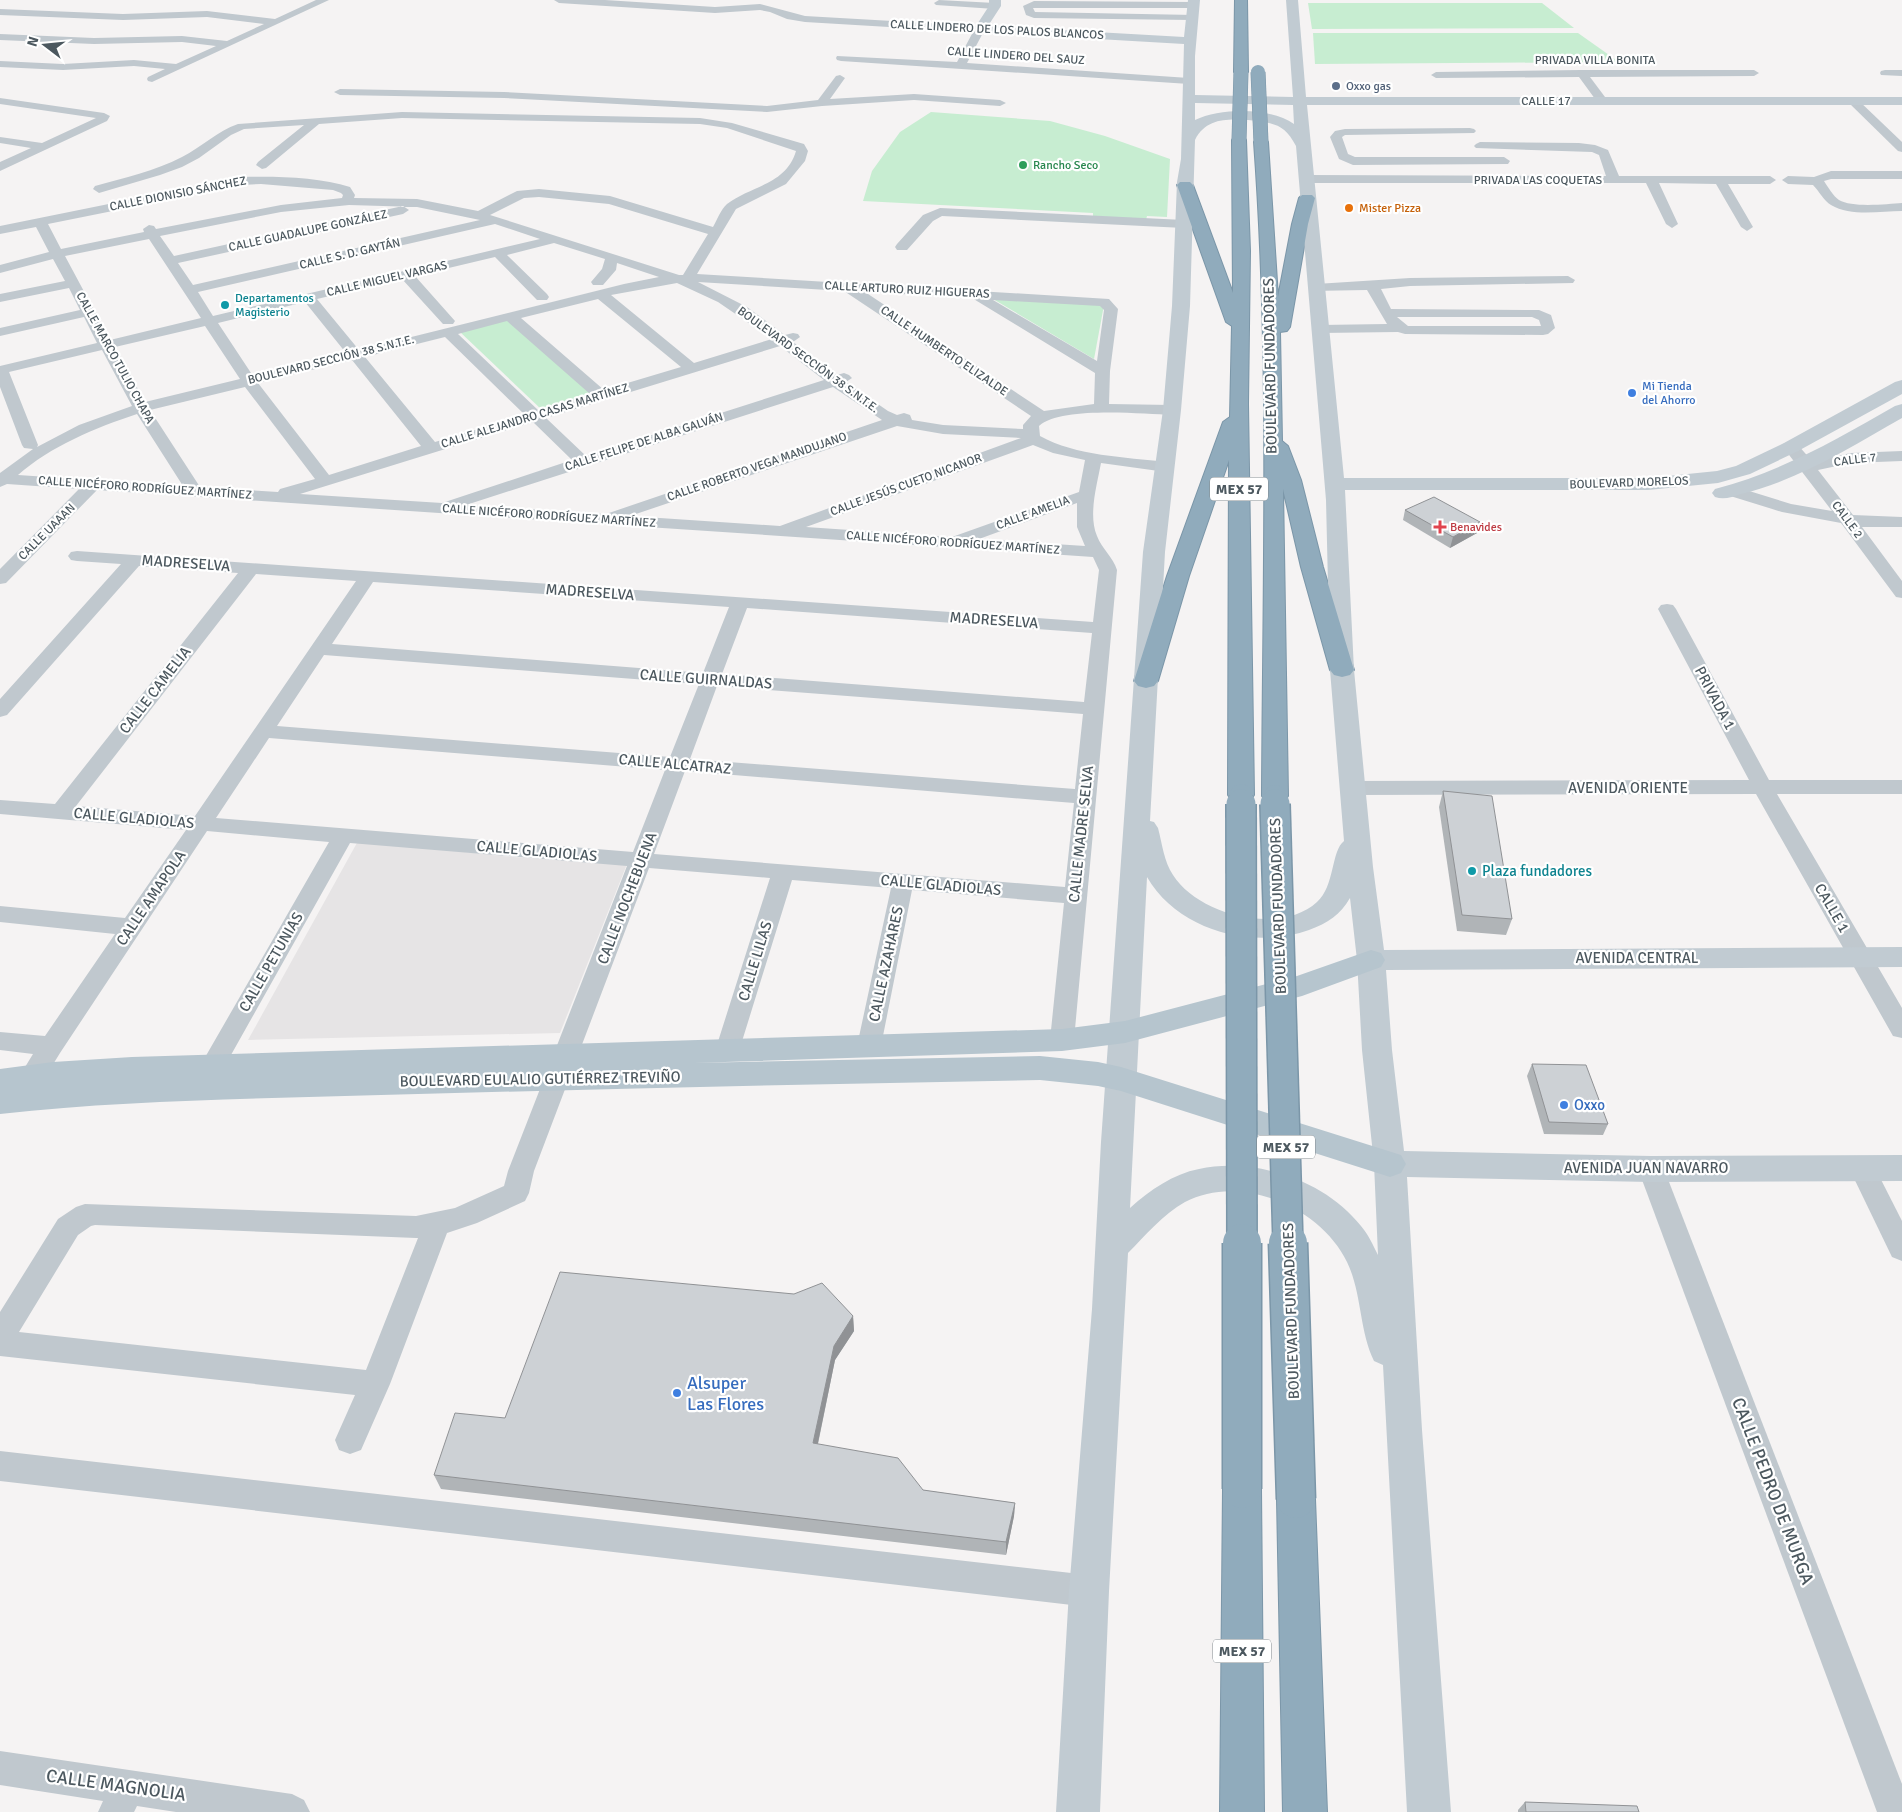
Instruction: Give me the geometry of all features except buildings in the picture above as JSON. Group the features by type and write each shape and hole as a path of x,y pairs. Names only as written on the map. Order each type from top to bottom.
{"highway":[{"name":"BOULEVARD FUNDADORES","path":"1241,0 1239,140 1241,183 1241,338 1239,404 1242,1812"},
{"name":"BOULEVARD FUNDADORES","path":"1258,67 1272,355 1275,796 1305,1812"},
{"path":"1187,171 1241,338"},
{"path":"1272,355 1287,300 1307,189"},
{"path":"1146,682 1178,576 1239,404"},
{"path":"1272,428 1292,480 1312,567 1342,670"}],"main road":[{"path":"1292,0 1307,189 1335,492 1342,670 1360,867 1371,960 1377,1050 1390,1164 1404,1430 1428,1812"},
{"path":"980,29 995,3"},
{"path":"1078,1812 1089,1592 1109,1309 1121,1079 1154,552 1166,467 1181,306 1189,99 1195,78 1188,56 1193,7"},
{"name":"CALLE LINDERO DE LOS PALOS BLANCOS","path":"980,29 1190,42"},
{"path":"1225,84 1247,86 1279,82 1290,76 1297,56"},
{"name":"CALLE 17","path":"1189,99 1301,101 1902,101"},
{"path":"1188,140 1201,122 1208,119 1252,116 1269,118 1287,125 1293,129 1305,150"},
{"name":"BOULEVARD MORELOS","path":"1335,492 1648,484 1684,482 1718,477 1743,470 1791,447 1902,386"},
{"name":"BOULEVARD MORELOS","path":"1335,492 1635,500 1725,493 1775,478 1807,465 1902,410"},
{"path":"1139,805 1155,864 1167,887 1186,906 1212,919 1243,927 1274,929 1300,924 1325,911 1341,892 1355,804"},
{"name":"AVENIDA CENTRAL","path":"1371,960 1902,957"},
{"name":"BOULEVARD EULALIO GUTIÉRREZ TREVIÑO","path":"561,1066 727,1051 1062,1040 1125,1032 1302,985 1371,960"},
{"name":"BOULEVARD EULALIO GUTIÉRREZ TREVIÑO","path":"13,1089 205,1078 561,1066 1040,1068 1081,1071 1121,1079 1390,1164"},
{"name":"AVENIDA JUAN NAVARRO","path":"1390,1164 1651,1169 1902,1168"},
{"path":"1112,1249 1140,1220 1174,1193 1209,1179 1245,1178 1286,1189 1317,1205 1344,1229 1362,1258 1377,1309 1404,1430"}],"street":[{"path":"152,79 320,0"},
{"name":"CALLE LINDERO DE LOS PALOS BLANCOS","path":"559,0 715,10 760,7 772,9 791,18 805,20 980,29"},
{"path":"939,3 995,3"},
{"path":"25,47 117,4"},
{"path":"1034,4 1193,7 1037,15 1029,13 1028,6 1034,4"},
{"path":"0,12 134,17 207,14 275,22"},
{"path":"900,37 907,26"},
{"path":"960,66 980,29"},
{"path":"0,37 99,41 182,39 228,44"},
{"name":"CALLE LINDERO DEL SAUZ","path":"841,58 924,68 960,66 1195,78"},
{"path":"0,64 72,66 134,63 177,68"},
{"name":"PRIVADA VILLA BONITA","path":"1436,74 1754,73"},
{"path":"1886,74 1902,73"},
{"path":"1581,74 1602,101"},
{"path":"822,103 840,78"},
{"path":"914,97 921,92 924,86"},
{"path":"340,92 504,95 677,102 767,109 822,103 914,97 1000,103"},
{"path":"0,101 104,116 103,119 0,167"},
{"path":"1854,101 1902,148"},
{"path":"9,113 27,104"},
{"path":"99,189 181,163 236,128 317,120 418,115 700,121 728,125 800,147 802,151 799,161 782,182 742,200 729,211 686,276"},
{"path":"262,164 317,120"},
{"path":"1884,130 1902,130"},
{"path":"1470,131 1345,132 1337,135 1345,146 1345,158 1353,162 1504,161"},
{"path":"2,140 44,147"},
{"path":"1470,146 1579,147 1595,149 1604,153 1614,180"},
{"path":"1788,180 1817,181 1830,175 1902,175"},
{"name":"CALLE DIONISIO SÁNCHEZ","path":"0,230 234,182 255,180 334,186 346,190 348,198"},
{"name":"PRIVADA LAS COQUETAS","path":"1307,189 1614,180 1770,180"},
{"path":"1651,180 1672,224"},
{"path":"1720,180 1747,227"},
{"path":"1817,181 1834,202 1838,204 1902,207"},
{"path":"234,182 251,204"},
{"name":"CALLE S. D. GAYTÁN","path":"190,290 487,216 526,193 610,200 716,232"},
{"name":"BOULEVARD SECCIÓN 38 S.N.T.E.","path":"0,262 151,232 251,204 311,204 348,198 393,195 446,200 487,216 510,217 650,270 686,276 866,387"},
{"name":"BOULEVARD SECCIÓN 38 S.N.T.E.","path":"348,198 428,204 487,216 733,291 789,338 834,381 876,410 896,420 939,428 1034,428 1053,413 1101,408 1172,410"},
{"name":"CALLE GUADALUPE GONZÁLEZ","path":"171,261 446,200"},
{"path":"902,247 928,218 940,212 1184,224"},
{"name":"CALLE MARCO TULIO CHAPA","path":"40,222 138,404 194,491"},
{"path":"151,232 245,376 325,481"},
{"name":"CALLE MIGUEL VARGAS","path":"0,370 563,238"},
{"name":"BOULEVARD SECCIÓN 38 S.N.T.E.","path":"0,269 56,252"},
{"path":"498,253 542,297"},
{"path":"612,257 609,270 599,288 692,368"},
{"name":"BOULEVARD SECCIÓN 38 S.N.T.E.","path":"1,476 30,445 84,418 245,376 448,327 510,316 599,288 625,273 650,270"},
{"path":"406,274 448,327 583,462"},
{"name":"BOULEVARD SECCIÓN 38 S.N.T.E.","path":"448,327 542,297 686,276"},
{"name":"CALLE ARTURO RUIZ HIGUERAS","path":"686,276 1107,303 1112,309 1103,371"},
{"path":"1316,288 1410,282 1568,280"},
{"path":"0,298 73,282"},
{"path":"1372,285 1388,313 1400,328"},
{"name":"CALLE HUMBERTO ELIZALDE","path":"847,286 1034,428"},
{"path":"974,294 1103,371 1101,408"},
{"path":"308,298 431,448"},
{"path":"0,332 89,312"},
{"path":"1320,329 1400,328 1420,331 1542,331 1548,328 1546,318 1534,313 1388,313"},
{"path":"510,316 601,396"},
{"name":"CALLE ALEJANDRO CASAS MARTÍNEZ","path":"273,497 789,338"},
{"name":"BOULEVARD SECCIÓN 38 S.N.T.E.","path":"291,356 350,351"},
{"name":"BOULEVARD SECCIÓN 38 S.N.T.E.","path":"245,376 274,360"},
{"path":"0,370 30,445"},
{"name":"CALLE FELIPE DE ALBA GALVÁN","path":"438,508 850,376"},
{"name":"BOULEVARD SECCIÓN 38 S.N.T.E.","path":"881,398 912,415 935,419 979,420 1034,428 1052,446 1094,457 1166,467"},
{"name":"BOULEVARD SECCIÓN 38 S.N.T.E.","path":"1,476 53,444 138,404"},
{"name":"CALLE ROBERTO VEGA MANDUJANO","path":"603,520 912,415"},
{"name":"CALLE JESÚS CUETO NICANOR","path":"778,532 1034,428"},
{"name":"CALLE 2","path":"1791,447 1852,522 1902,593"},
{"name":"CALLE 7","path":"1807,465 1851,458 1902,456"},
{"name":"CALLE MADRE SELVA","path":"1062,1040 1108,570 1107,564 1088,535 1086,524 1088,494 1094,457"},
{"name":"CALLE NICÉFORO RODRÍGUEZ MARTÍNEZ","path":"1,476 603,520 1098,552"},
{"name":"CALLE UAAAN","path":"0,579 93,484"},
{"path":"1725,493 1798,519 1902,522"},
{"name":"CALLE AMELIA","path":"950,543 1088,494"},
{"name":"MADRESELVA","path":"77,556 1103,628"},
{"path":"0,711 134,560"},
{"name":"CALLE CAMELIA","path":"60,812 251,568"},
{"name":"CALLE AMAPOLA","path":"13,1089 51,1046 368,576"},
{"name":"CALLE NOCHEBUENA","path":"436,1226 461,1219 516,1193 521,1171 712,679 740,602"},
{"name":"PRIVADA 1","path":"1667,609 1762,788"},
{"name":"CALLE GUIRNALDAS","path":"320,648 1093,709"},
{"name":"CALLE ALCATRAZ","path":"264,731 1086,798"},
{"name":"AVENIDA ORIENTE","path":"1355,804 1762,788 1902,787"},
{"name":"CALLE 1","path":"1762,788 1902,1029"},
{"name":"CALLE GLADIOLAS","path":"0,807 1075,896"},
{"name":"CALLE PETUNIAS","path":"205,1078 344,835"},
{"name":"CALLE LILAS","path":"727,1051 783,872"},
{"name":"CALLE AZAHARES","path":"869,1046 903,882"},
{"path":"0,914 131,927"},
{"path":"0,1041 51,1046"},
{"path":"1862,1168 1902,1249"},
{"name":"CALLE PEDRO DE MURGA","path":"1651,1169 1895,1812"},
{"path":"0,1337 68,1227 85,1216 95,1214 416,1227 436,1226 375,1384 350,1440"},
{"path":"0,1343 375,1384"},
{"path":"0,1466 1089,1592"},
{"name":"CALLE MAGNOLIA","path":"0,1768 122,1799 292,1812"}],"shaded area":[{"path":"358,841 513,857 627,864 560,1033 248,1040"}],"green space":[{"path":"1308,3 1542,3 1574,28 1312,29"},
{"path":"1313,33 1578,33 1619,62 1315,64"},
{"name":"Rancho Seco","path":"931,112 1050,121 1105,136 1170,159 1167,217 1147,216 1146,220 1093,217 1093,213 863,201 872,171 900,132"},
{"path":"993,299 1104,305 1094,359"},
{"path":"508,320 592,393 542,410 460,332"}],"place":[{"name":"Oxxo gas","path":"1336,86"},
{"name":"Rancho Seco","path":"1023,165"},
{"name":"Mister Pizza","path":"1349,208"},
{"name":"Departamentos Magisterio","path":"225,305"},
{"name":"Mi Tienda del Ahorro","path":"1632,393"},
{"name":"Benavides","path":"1440,527"},
{"name":"Plaza fundadores","path":"1472,871"},
{"name":"Oxxo","path":"1564,1105"},
{"name":"Alsuper Las Flores","path":"677,1393"}]}
